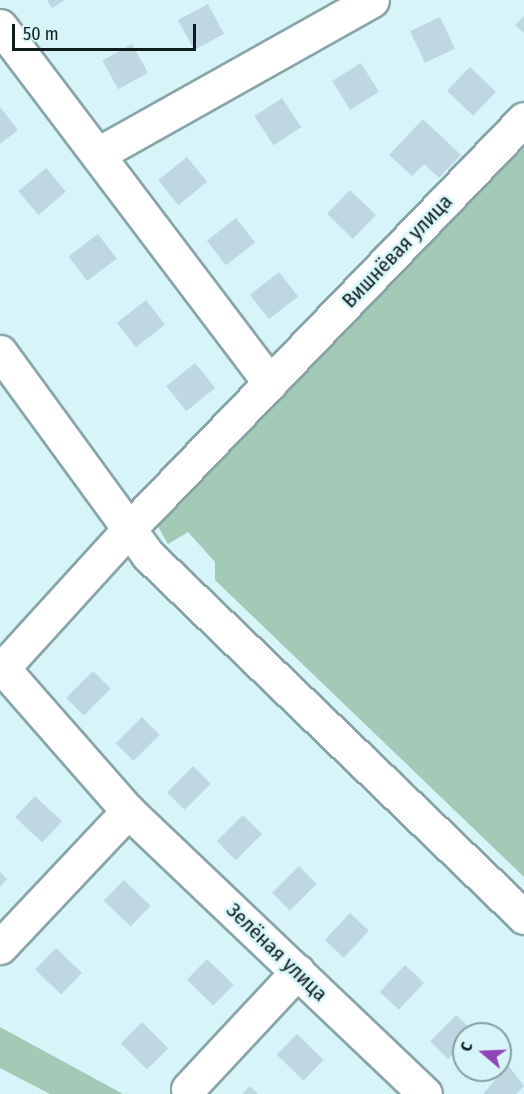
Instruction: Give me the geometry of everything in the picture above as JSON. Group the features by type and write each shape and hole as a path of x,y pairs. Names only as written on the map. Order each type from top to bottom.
{"street":[{"path":"98,154 372,0"},
{"path":"0,26 270,383"},
{"name":"Вишнёвая улица","path":"1,668 129,529 524,119"},
{"path":"0,352 148,555 524,917"},
{"name":"Зелёная улица","path":"1,668 128,811 425,1094"},
{"path":"0,947 128,811"},
{"path":"188,1089 298,971"}],"green space":[{"path":"524,147 524,877 215,580 215,562 188,532 168,544 156,523 174,499"},
{"path":"0,1027 123,1094 50,1094 0,1068"}],"building":[{"path":"47,0 65,0 52,8"},
{"path":"208,4 224,34 194,50 178,20"},
{"path":"524,16 524,33 515,25"},
{"path":"440,17 455,49 425,63 410,31"},
{"path":"132,44 148,73 118,89 102,60"},
{"path":"361,63 379,92 350,110 332,81"},
{"path":"470,67 496,92 473,116 447,91"},
{"path":"282,98 301,127 273,145 254,116"},
{"path":"0,107 18,130 0,144"},
{"path":"423,119 461,155 439,178 424,164 412,176 389,155"},
{"path":"187,157 207,182 178,205 158,180"},
{"path":"46,168 66,192 38,215 18,191"},
{"path":"350,190 376,215 353,239 327,214"},
{"path":"236,218 255,242 226,265 207,241"},
{"path":"98,234 117,259 87,281 68,256"},
{"path":"279,272 298,296 269,319 250,295"},
{"path":"146,300 165,324 136,347 117,323"},
{"path":"195,363 215,388 186,411 166,386"},
{"path":"93,671 111,689 84,716 66,698"},
{"path":"142,717 160,735 134,761 116,743"},
{"path":"193,766 211,784 185,810 167,792"},
{"path":"35,796 62,821 42,842 15,817"},
{"path":"243,815 262,834 236,860 217,841"},
{"path":"299,866 317,884 290,911 272,893"},
{"path":"0,872 7,879 0,887"},
{"path":"124,880 151,906 130,927 104,901"},
{"path":"350,913 369,931 344,958 325,940"},
{"path":"56,948 82,973 61,995 35,970"},
{"path":"207,959 234,985 213,1006 187,980"},
{"path":"405,965 424,983 399,1010 380,992"},
{"path":"456,1015 463,1022 452,1022 452,1055 448,1059 430,1041"},
{"path":"142,1022 168,1048 147,1069 121,1043"},
{"path":"297,1034 324,1060 303,1081 277,1055"},
{"path":"512,1070 524,1086 516,1094 483,1094 493,1082 512,1082"},
{"path":"250,1086 258,1094 242,1094"}]}
